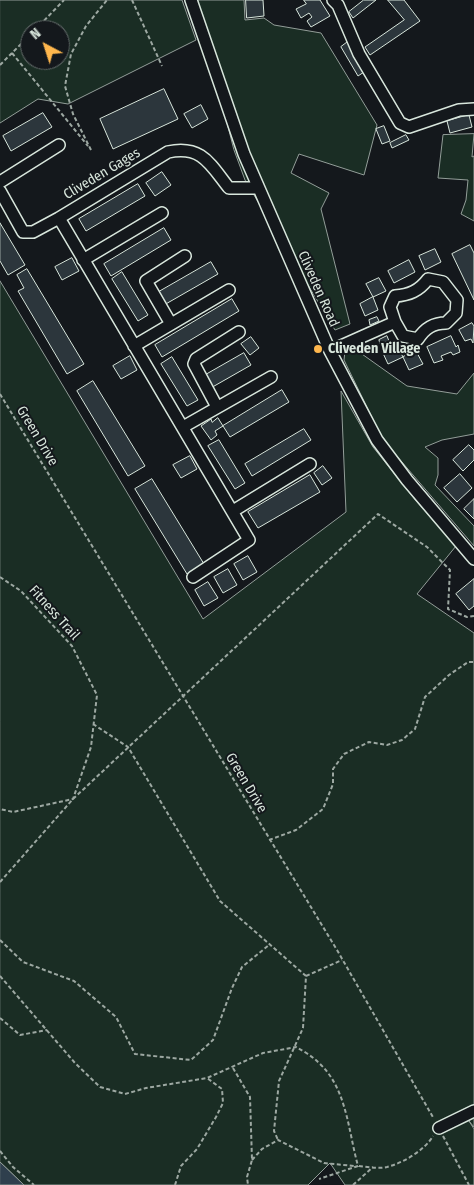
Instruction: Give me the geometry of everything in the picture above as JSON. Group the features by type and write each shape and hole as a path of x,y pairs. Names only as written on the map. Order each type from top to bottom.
{"street":[{"name":"Cliveden Road","path":"191,0 244,154 330,351 376,440 474,559"},
{"path":"339,2 359,54 384,93 400,123 409,127 459,110 474,109"},
{"path":"0,182 59,146"},
{"name":"Cliveden Gages","path":"193,577 249,540 59,218 168,152 177,150 190,151 205,157 229,188 258,188"},
{"path":"0,191 23,232 33,232 59,218"},
{"path":"83,260 162,213"},
{"path":"171,324 146,282 184,256"},
{"path":"428,279 443,282 457,300 456,313 446,323 436,323 423,330 418,339 403,336 395,322 390,307 395,296 408,295 422,287 428,279"},
{"path":"133,344 229,290"},
{"path":"330,351 395,322"},
{"path":"217,407 194,364 196,359 239,332"},
{"path":"183,427 271,377"},
{"path":"233,511 310,464"},
{"path":"439,1128 474,1111"}],"path":[{"path":"45,20 64,0"},
{"path":"12,53 91,150 73,114 65,86 71,54 86,26 107,0"},
{"path":"132,0 162,66"},
{"path":"0,65 20,45"},
{"name":"Green Drive","path":"0,394 342,960 470,1185"},
{"path":"0,882 73,799 378,514 427,547 450,570 448,608 467,617 474,616"},
{"name":"Fitness Trail","path":"0,577 21,591 72,646 97,696 91,747 73,799"},
{"path":"269,840 296,830 323,809 333,784 333,770 344,754 370,742 387,745 402,740 414,729 425,697 449,675 468,662 474,662"},
{"path":"93,724 128,747 220,901 306,976"},
{"path":"0,809 12,812 73,799"},
{"path":"0,940 23,962 74,981 116,1017 135,1054 191,1060 213,1040 232,988 242,968 269,944"},
{"path":"306,976 342,960"},
{"path":"0,976 75,1063 100,1088 125,1094 146,1088 206,1078 263,1053 296,1047 318,1062 336,1085 346,1114 358,1166"},
{"path":"306,976 303,1028 279,1081 274,1131 278,1140 324,1163 388,1167 429,1144 439,1128"},
{"path":"0,1018 20,1035 48,1030"},
{"path":"232,1068 250,1097 252,1160 247,1177 248,1185"},
{"path":"175,1185 181,1166 197,1149 223,1103 222,1088 206,1078"},
{"path":"252,1160 262,1149 278,1140"},
{"path":"0,1151 13,1167 34,1185"},
{"path":"318,1179 358,1166"},
{"path":"353,1185 373,1167"}],"green space":[{"path":"0,0 182,0 196,40 68,104 38,99 0,123"},
{"path":"196,0 244,0 245,20 264,18 274,25 321,33 377,125 364,175 299,154 291,173 329,193 321,209 350,324 335,330 245,180 234,150"},
{"path":"474,134 472,157 474,156 474,221 461,214 466,200 468,180 438,178 443,135"},
{"path":"0,281 203,619 346,512 341,391 373,447 417,502 456,546 417,594 474,633 474,1127 469,1121 474,1129 474,1185 345,1185 330,1163 308,1185 24,1185 0,1162"},
{"path":"352,347 407,386 457,394 474,373 474,434 442,440 425,447 438,458 438,475 435,485 474,526 474,546 383,440 344,360 345,351"}],"water":[{"path":"0,1162 24,1185 0,1185"}],"building":[{"path":"246,0 263,0 264,16 247,18"},
{"path":"304,0 320,0 330,16 311,27 307,21 312,17 309,13 301,18 296,9 306,4"},
{"path":"364,0 376,0 353,18 349,12"},
{"path":"388,0 404,0 420,21 370,55 365,47 404,20"},
{"path":"349,41 367,70 358,76 341,47"},
{"path":"164,89 178,119 113,149 100,119"},
{"path":"201,105 208,119 192,128 184,114"},
{"path":"43,113 52,127 11,151 3,136"},
{"path":"469,115 472,127 450,133 447,121"},
{"path":"384,126 390,141 382,144 376,129"},
{"path":"406,135 409,140 392,148 390,143"},
{"path":"162,172 171,185 155,196 146,183"},
{"path":"138,184 145,196 86,231 79,219"},
{"path":"0,223 25,265 8,275 0,261"},
{"path":"164,228 171,240 111,276 104,264"},
{"path":"470,245 474,253 474,300 452,254"},
{"path":"435,249 441,262 425,270 419,256"},
{"path":"72,258 79,271 62,280 55,267"},
{"path":"409,260 415,272 394,283 388,271"},
{"path":"211,262 218,274 164,305 157,293"},
{"path":"27,269 84,364 67,374 18,291 24,288 17,275"},
{"path":"122,272 148,315 138,321 112,279"},
{"path":"379,278 386,291 373,297 366,284"},
{"path":"373,297 378,310 365,316 360,304"},
{"path":"232,299 239,311 162,357 155,345"},
{"path":"377,317 379,321 370,325 369,320"},
{"path":"472,323 474,326 473,343 471,339 465,341 459,330"},
{"path":"387,336 389,341 380,344 379,340"},
{"path":"451,336 456,347 458,345 460,352 453,355 451,352 441,356 443,360 434,363 427,347"},
{"path":"251,337 259,348 250,355 241,344"},
{"path":"396,344 403,357 388,364 382,351"},
{"path":"416,351 423,364 409,370 403,357"},
{"path":"244,353 251,365 209,389 202,377"},
{"path":"130,356 137,370 121,379 113,366"},
{"path":"172,357 198,400 187,406 161,364"},
{"path":"93,381 145,466 128,476 77,391"},
{"path":"282,390 289,402 230,437 223,426"},
{"path":"218,418 223,426 215,431 217,435 211,440 201,426 211,419 212,422"},
{"path":"304,429 311,440 252,476 245,464"},
{"path":"219,440 245,483 235,489 208,446"},
{"path":"469,445 474,450 474,460 463,471 453,460"},
{"path":"190,456 197,469 181,478 173,465"},
{"path":"323,466 332,478 322,485 314,473"},
{"path":"460,474 472,488 457,502 444,488"},
{"path":"310,475 320,492 258,528 248,512"},
{"path":"152,479 204,564 187,574 135,489"},
{"path":"474,499 474,519 464,509"},
{"path":"248,556 257,572 243,580 234,564"},
{"path":"228,569 237,585 223,593 214,577"},
{"path":"474,579 474,606 469,610 456,594"},
{"path":"208,582 218,598 204,606 195,590"}],"place":[{"name":"Cliveden Village","path":"318,349"}]}
